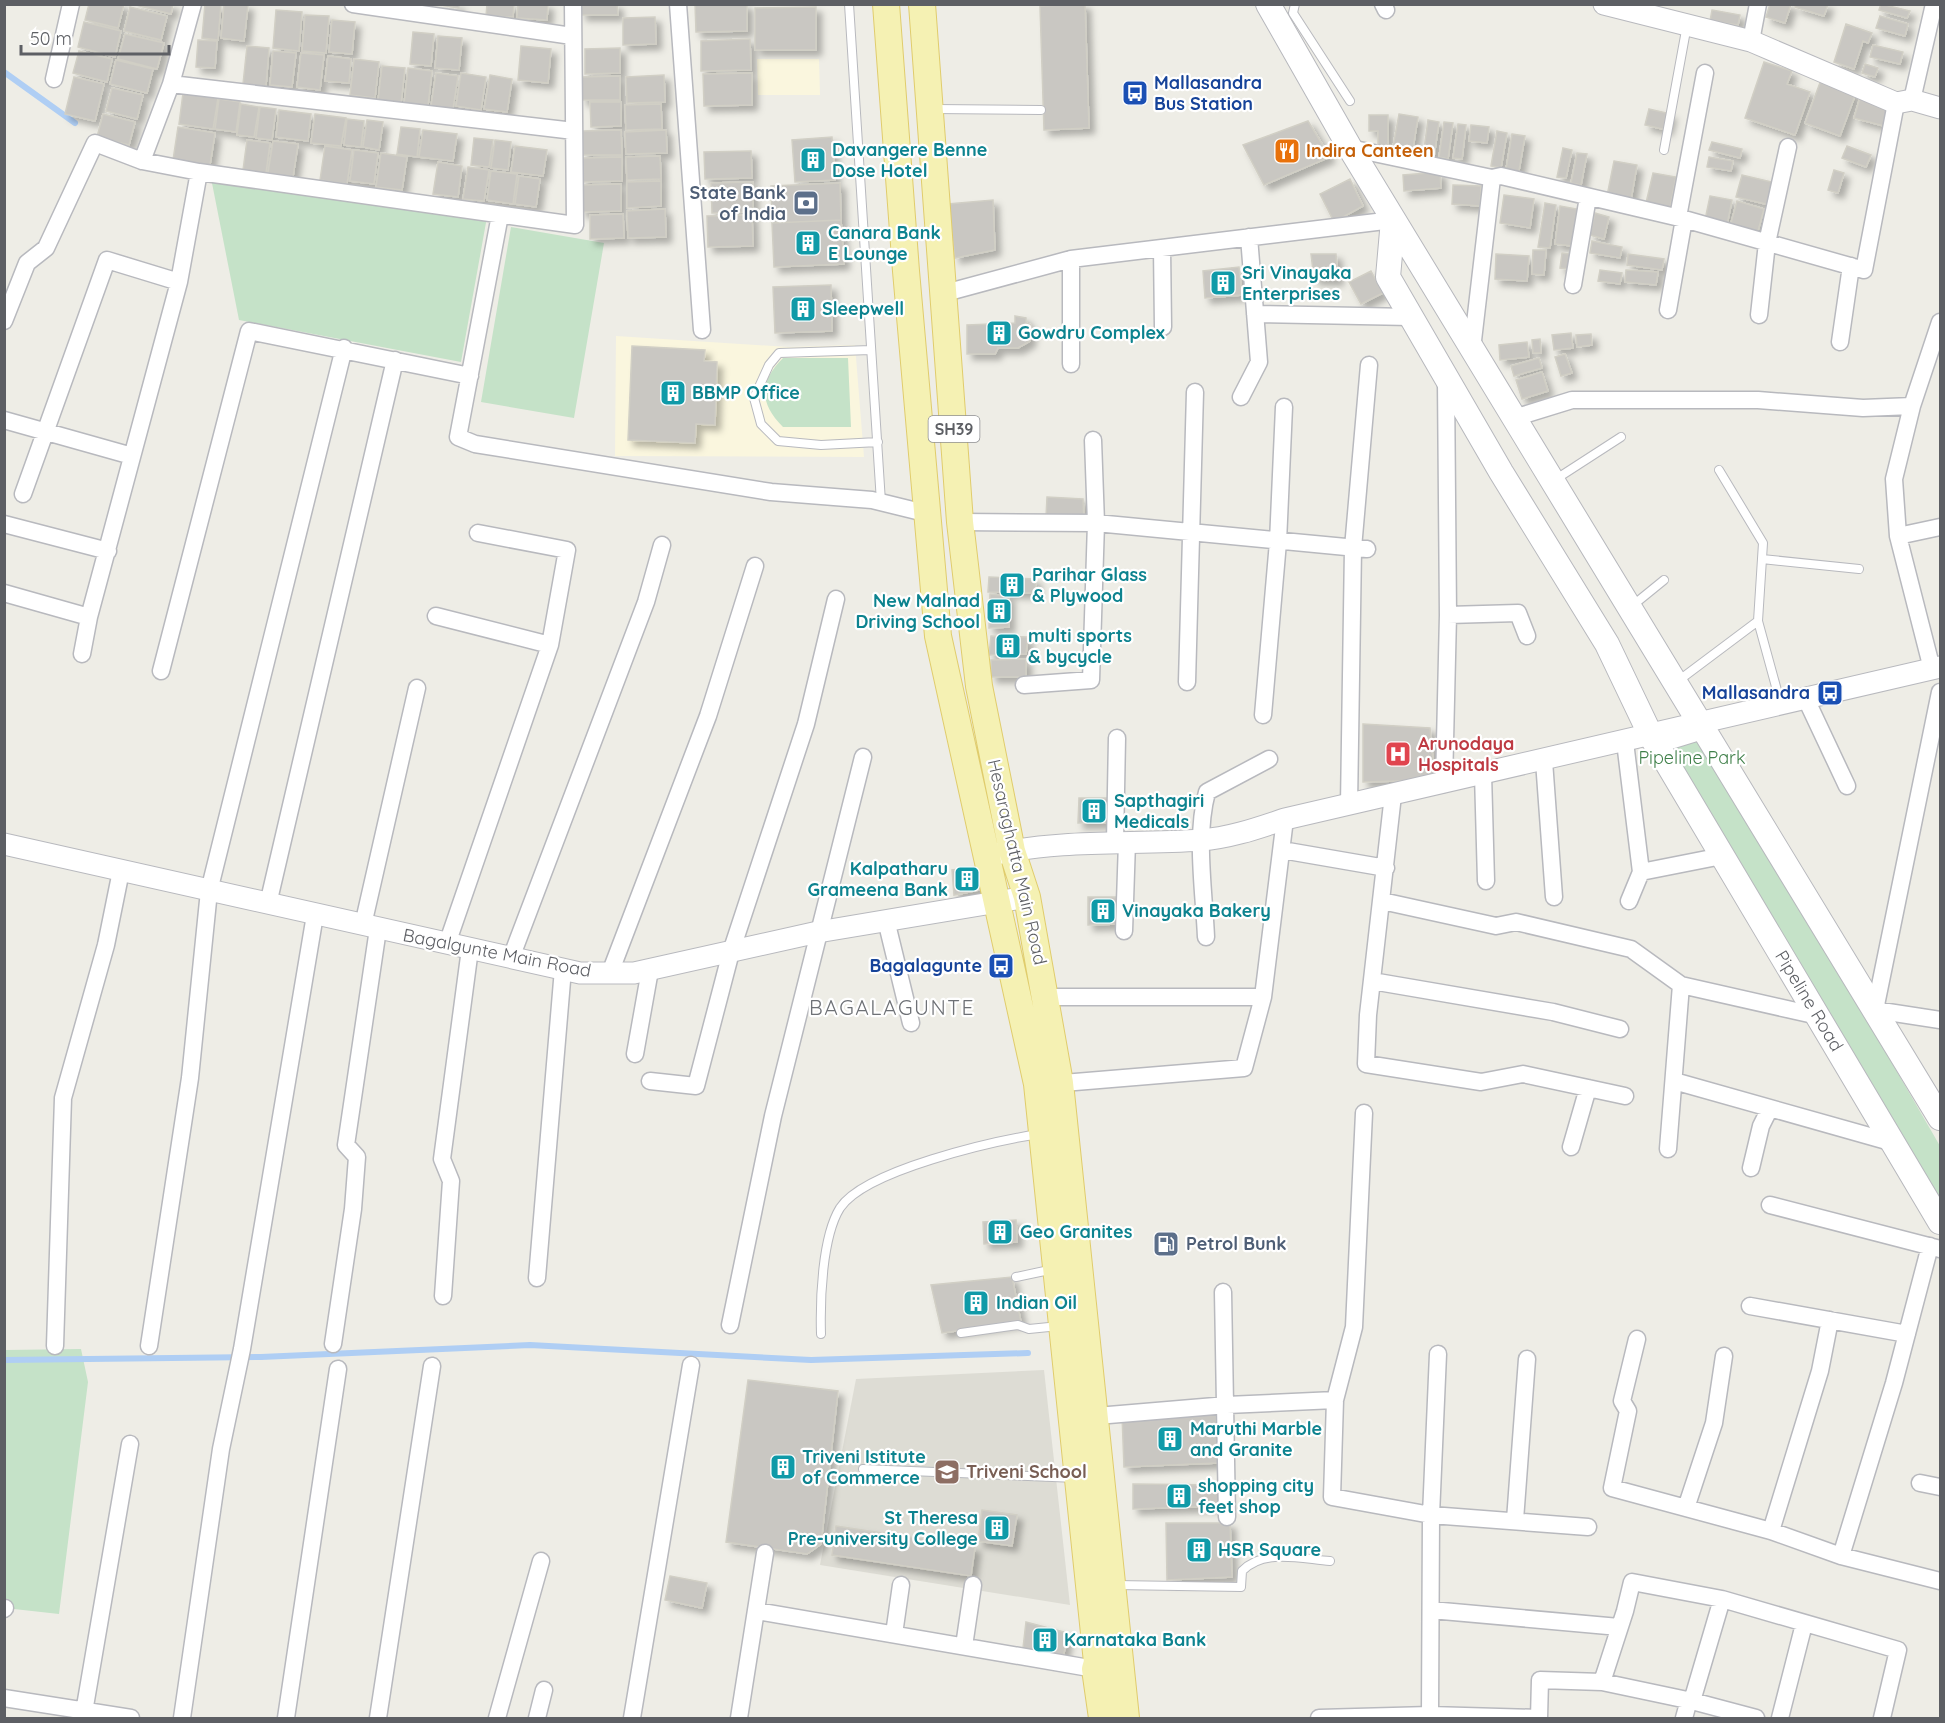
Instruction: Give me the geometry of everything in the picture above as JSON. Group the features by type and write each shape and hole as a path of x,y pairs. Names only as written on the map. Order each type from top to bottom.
{"main road":[{"name":"Hesaraghatta Main Road","path":"886,4 906,271 938,636 995,902 1048,1084 1042,1134 1063,1326 1083,1417 1113,1585 1126,1719"},
{"name":"Hesaraghatta Main Road","path":"922,4 960,522 979,686 1011,851 1027,897 1047,997 1048,1084 1083,1417 1079,1478 1097,1662 1095,1669 1102,1719"},
{"path":"1268,4 1350,148 1941,1118"},
{"name":"Pipeline Road","path":"1394,220 1388,277 1501,472 1607,644 1651,736 1941,1222"}],"street":[{"path":"54,79 71,4"},
{"path":"142,161 171,84 193,4"},
{"path":"354,4 572,36"},
{"path":"4,321 27,263 46,248 95,143 142,161 200,172 575,225 573,4"},
{"path":"678,4 702,330"},
{"path":"1604,4 1655,10 1687,25 1751,41 1904,101 1941,108"},
{"path":"1751,41 1758,4"},
{"path":"1350,148 1492,178 1501,176 1681,218 1864,270 1904,101 1934,4"},
{"path":"1668,310 1705,73"},
{"path":"171,84 574,131"},
{"path":"1759,315 1767,243 1788,147"},
{"path":"82,654 89,617 179,282 200,172"},
{"path":"1472,349 1492,178"},
{"path":"1573,285 1588,198"},
{"path":"501,215 458,437 475,444 771,492 881,502 929,514"},
{"path":"945,293 1071,259 1394,220"},
{"path":"1241,397 1259,362 1249,237"},
{"path":"1162,248 1163,327"},
{"path":"1071,259 1071,364"},
{"path":"23,494 107,260 179,282"},
{"path":"1840,342 1851,266"},
{"path":"1255,314 1411,317"},
{"path":"161,671 249,331 344,348 470,376"},
{"path":"985,857 1011,851 1121,842 1203,840 1233,836 1285,819 1651,736 1936,668 1910,592 1898,536 1894,478 1912,406 1939,331"},
{"path":"149,1346 190,1078 208,891 344,348"},
{"path":"268,904 395,360"},
{"path":"1349,805 1369,365"},
{"path":"1444,784 1448,615 1446,374"},
{"path":"1187,682 1195,392"},
{"path":"1514,418 1572,400 1758,400 1863,408 1912,406"},
{"path":"1263,715 1278,542 1284,407"},
{"path":"4,420 132,456"},
{"path":"1024,685 1091,680 1096,523 1093,440"},
{"path":"960,522 1096,523 1360,548"},
{"path":"4,524 108,551"},
{"path":"1898,536 1941,527"},
{"path":"447,944 550,645 567,550 478,533"},
{"path":"511,958 646,602 662,545"},
{"path":"610,974 708,716 755,566"},
{"path":"4,593 89,617"},
{"path":"650,1081 696,1086 731,952 806,724 836,599"},
{"path":"1448,615 1518,614 1527,636"},
{"path":"436,616 550,645"},
{"path":"333,1344 353,1209 357,1157 346,1145 370,927 417,688"},
{"path":"1941,692 1875,1010 1941,1020"},
{"path":"1806,699 1847,786"},
{"path":"1941,1127 1703,733 1664,745 1941,1205"},
{"path":"1117,738 1124,931"},
{"path":"1625,742 1641,872 1629,901"},
{"path":"730,1325 773,1116 863,757"},
{"path":"1206,937 1203,806 1207,792 1269,759"},
{"path":"1544,760 1554,897"},
{"path":"1483,774 1486,881"},
{"path":"1393,795 1372,981 1366,1064 1481,1082 1523,1074 1625,1096"},
{"path":"1048,1084 1244,1068 1263,997 1285,819"},
{"name":"Bagalgunte Main Road","path":"4,844 580,974 634,974 818,932 1027,897"},
{"path":"1282,850 1386,868"},
{"path":"1641,872 1722,856"},
{"path":"55,1346 63,1098 106,945 121,871"},
{"path":"1382,901 1496,926 1516,922 1631,949 1681,985 1818,1016"},
{"path":"182,1719 221,1449 242,1349 315,915"},
{"path":"886,920 910,1023"},
{"path":"443,1296 452,1181 442,1159 470,949"},
{"path":"537,1278 563,969"},
{"path":"635,1054 650,970"},
{"path":"1372,981 1553,1012 1620,1029"},
{"path":"1668,1149 1681,985"},
{"path":"1047,997 1263,997"},
{"path":"1674,1081 1894,1143"},
{"path":"1571,1147 1588,1088"},
{"path":"1751,1168 1761,1126 1770,1108"},
{"path":"1364,1113 1354,1327 1335,1400 1332,1497 1431,1515 1588,1527"},
{"path":"1770,1205 1935,1247 1841,1556"},
{"path":"1223,1292 1227,1405 1227,1517"},
{"path":"1750,1306 1907,1334"},
{"path":"1771,1531 1820,1371 1830,1320"},
{"path":"1637,1339 1622,1401 1628,1411 1612,1488 1771,1531 1841,1556 1941,1581"},
{"path":"1435,1717 1431,1610 1431,1515 1438,1353"},
{"path":"1686,1508 1713,1423 1724,1356"},
{"path":"1515,1520 1527,1359"},
{"path":"632,1719 690,1365"},
{"path":"378,1719 432,1366"},
{"path":"286,1719 338,1369"},
{"path":"1083,1417 1227,1405 1335,1400"},
{"path":"84,1715 130,1444"},
{"path":"1920,1482 1941,1487"},
{"path":"739,1719 765,1553"},
{"path":"497,1719 541,1561"},
{"path":"1602,1682 1632,1582 1722,1599 1898,1650 1882,1719"},
{"path":"894,1634 901,1585"},
{"path":"964,1646 973,1585"},
{"path":"1684,1719 1722,1599"},
{"path":"1431,1610 1619,1627"},
{"path":"757,1611 1095,1669"},
{"path":"1780,1719 1804,1624"},
{"path":"1321,1718 1539,1718 1540,1680 1602,1682 1691,1701 1756,1719"},
{"path":"537,1719 544,1690"},
{"path":"4,1698 84,1715 131,1719"}],"lane":[{"path":"849,4 881,502"},
{"path":"1295,4 1293,13 1350,101"},
{"path":"1664,150 1687,25"},
{"path":"931,109 1041,110"},
{"path":"871,350 779,353 769,365 754,398 761,424 778,441 821,445 878,442"},
{"path":"1553,482 1621,437"},
{"path":"1719,470 1763,543 1758,621 1781,705"},
{"path":"1762,560 1859,569"},
{"path":"1630,608 1664,580"},
{"path":"1675,682 1758,621"},
{"path":"820,1334 820,1298 829,1244 840,1209 854,1192 881,1178 929,1161 1010,1138 1042,1134"},
{"path":"1016,1277 1057,1269"},
{"path":"961,1334 1018,1325 1029,1329 1063,1326"},
{"path":"863,1469 1079,1478"},
{"path":"1113,1585 1240,1587 1242,1571 1249,1563 1268,1557 1330,1561"}],"shaded area":[{"path":"757,59 819,59 820,95 758,95"},
{"path":"616,336 789,347 855,345 864,457 615,456"},
{"name":"Triveni School","path":"1044,1370 1070,1605 820,1565 856,1379"}],"green space":[{"path":"211,178 487,217 461,362 239,320"},
{"path":"511,227 604,243 574,418 481,402"},
{"path":"783,358 848,358 851,427 783,427 770,409 765,392 770,376"},
{"name":"Pipeline Park","path":"1700,731 1940,1146 1940,1210 1659,742"},
{"path":"81,1349 88,1382 59,1614 5,1608 5,1350"}],"building":[{"path":"89,4 124,4 118,28 85,20"},
{"path":"132,4 173,4 171,14"},
{"path":"205,4 221,4 218,40 202,38"},
{"path":"224,4 248,5 244,41 221,38"},
{"path":"435,4 459,4 459,8"},
{"path":"487,4 514,4 513,17 486,16"},
{"path":"518,4 548,4 547,20 517,18"},
{"path":"581,4 617,4 618,15 581,15"},
{"path":"695,4 747,4 747,31 696,32"},
{"path":"1085,4 1089,128 1044,130 1040,6"},
{"path":"1770,4 1791,4 1785,23 1766,17"},
{"path":"1796,4 1828,4 1824,16 1795,7"},
{"path":"1881,4 1910,11 1907,18 1879,10"},
{"path":"130,7 167,16 161,40 124,31"},
{"path":"816,7 816,50 755,50 755,8"},
{"path":"276,10 302,12 299,51 273,48"},
{"path":"1712,10 1740,15 1738,25 1710,21"},
{"path":"305,15 329,16 326,53 302,51"},
{"path":"1880,16 1908,24 1905,36 1876,28"},
{"path":"655,17 656,44 623,45 623,18"},
{"path":"332,20 355,22 352,54 329,52"},
{"path":"84,22 121,31 115,57 78,47"},
{"path":"1846,24 1872,33 1868,43 1863,41 1854,69 1834,62"},
{"path":"413,32 434,34 431,66 410,64"},
{"path":"125,34 164,43 157,69 118,59"},
{"path":"438,36 462,38 459,70 435,68"},
{"path":"750,39 751,70 701,71 701,41"},
{"path":"198,40 217,41 215,68 196,67"},
{"path":"1873,45 1903,52 1900,64 1870,57"},
{"path":"247,46 269,48 266,86 243,84"},
{"path":"521,46 551,49 548,83 518,80"},
{"path":"620,48 620,73 585,74 585,49"},
{"path":"79,51 112,59 107,82 73,73"},
{"path":"273,51 296,53 292,87 270,85"},
{"path":"301,53 324,55 320,90 297,87"},
{"path":"328,56 351,59 349,83 325,81"},
{"path":"354,59 379,62 375,98 350,95"},
{"path":"116,60 153,69 147,93 110,84"},
{"path":"1764,62 1792,71 1787,84 1810,92 1795,135 1745,118"},
{"path":"1865,64 1878,68 1875,77 1862,73"},
{"path":"382,66 405,68 401,104 378,101"},
{"path":"408,68 432,71 428,106 404,104"},
{"path":"436,73 458,76 453,109 431,106"},
{"path":"461,73 486,77 481,110 456,106"},
{"path":"752,73 752,105 704,106 703,74"},
{"path":"490,75 512,79 507,112 484,109"},
{"path":"664,75 665,102 627,103 626,77"},
{"path":"620,76 620,100 582,100 581,77"},
{"path":"74,77 104,84 95,121 65,114"},
{"path":"1821,80 1856,93 1840,136 1805,123"},
{"path":"112,88 143,95 137,119 106,111"},
{"path":"183,93 218,98 213,129 179,124"},
{"path":"1861,94 1891,103 1884,126 1854,118"},
{"path":"219,99 240,102 236,132 215,129"},
{"path":"590,102 621,102 621,126 591,127"},
{"path":"241,104 259,107 254,137 237,135"},
{"path":"661,104 662,129 626,130 625,105"},
{"path":"260,107 276,109 272,140 256,138"},
{"path":"1649,109 1671,114 1667,130 1645,125"},
{"path":"279,110 311,114 308,141 276,137"},
{"path":"103,114 135,122 129,145 97,137"},
{"path":"315,114 346,118 341,146 311,143"},
{"path":"1399,114 1418,117 1412,155 1392,152"},
{"path":"1369,115 1388,115 1388,150 1378,150 1378,131 1369,131"},
{"path":"347,119 364,121 361,147 344,145"},
{"path":"367,120 383,122 379,150 363,147"},
{"path":"1428,120 1439,122 1434,157 1423,156"},
{"name":"Indira Canteen","path":"1308,121 1330,157 1264,185 1243,145"},
{"path":"1444,122 1453,123 1448,159 1439,157"},
{"path":"1458,124 1466,125 1462,159 1453,158"},
{"path":"1471,125 1489,127 1487,143 1469,141"},
{"path":"178,127 215,133 210,165 173,160"},
{"path":"401,127 420,129 417,157 397,154"},
{"path":"423,130 457,134 453,161 419,157"},
{"path":"621,130 622,155 583,155 583,131"},
{"path":"666,130 667,153 626,154 625,132"},
{"path":"1497,131 1507,133 1501,168 1491,166"},
{"path":"1512,134 1525,136 1519,171 1506,169"},
{"name":"Davangere Benne Dose Hotel","path":"832,137 835,180 795,182 792,140"},
{"path":"474,138 493,140 489,167 471,165"},
{"path":"247,140 270,143 266,173 243,170"},
{"path":"495,140 511,142 508,170 491,168"},
{"path":"273,141 298,144 293,177 268,173"},
{"path":"1712,142 1742,149 1740,158 1709,150"},
{"path":"325,146 352,150 347,184 320,180"},
{"path":"515,146 547,150 543,176 511,172"},
{"path":"1847,146 1871,155 1866,167 1842,158"},
{"path":"1563,148 1572,150 1566,178 1557,177"},
{"path":"354,150 378,153 374,184 350,181"},
{"path":"751,151 752,178 705,179 704,152"},
{"path":"381,153 407,157 402,190 376,187"},
{"path":"1577,153 1587,154 1581,185 1571,183"},
{"path":"660,156 661,179 627,180 626,157"},
{"path":"622,157 622,181 582,182 582,158"},
{"path":"1709,157 1733,161 1731,171 1707,167"},
{"path":"1614,161 1637,165 1631,200 1607,196"},
{"path":"438,162 462,166 458,197 433,194"},
{"path":"468,167 489,170 484,201 463,199"},
{"path":"1834,170 1844,173 1838,193 1828,190"},
{"path":"491,171 517,174 513,204 487,200"},
{"path":"1440,172 1441,188 1404,191 1403,175"},
{"path":"1653,173 1676,177 1670,208 1646,203"},
{"path":"1742,175 1776,183 1770,205 1736,197"},
{"path":"519,176 540,179 536,207 515,204"},
{"path":"1350,179 1363,206 1334,222 1320,194"},
{"path":"661,181 661,206 627,208 627,182"},
{"path":"753,182 753,212 712,213 711,183"},
{"name":"State Bank of India","path":"840,183 841,220 772,223 771,186"},
{"path":"621,184 621,211 581,212 581,185"},
{"path":"1453,185 1481,186 1480,206 1452,204"},
{"path":"1504,195 1534,199 1530,228 1500,223"},
{"path":"1710,196 1732,200 1727,225 1705,220"},
{"path":"993,200 995,250 955,258 948,204"},
{"path":"1737,201 1764,209 1758,231 1731,223"},
{"path":"1545,203 1556,205 1550,248 1538,247"},
{"path":"1560,206 1577,209 1572,246 1555,244"},
{"path":"665,209 666,237 628,238 627,211"},
{"path":"1595,213 1609,217 1604,239 1590,235"},
{"path":"623,214 624,238 590,239 590,215"},
{"path":"752,215 753,246 708,247 707,216"},
{"name":"Canara Bank E Lounge","path":"841,220 844,264 774,267 772,223"},
{"path":"1592,241 1622,247 1620,258 1590,253"},
{"path":"1533,250 1546,250 1544,275 1532,274"},
{"path":"1562,253 1570,254 1568,269 1560,268"},
{"path":"1311,254 1336,254 1338,280 1314,279"},
{"path":"1496,254 1529,256 1527,281 1495,279"},
{"path":"1628,254 1664,259 1662,270 1627,265"},
{"name":"Sri Vinayaka Enterprises","path":"1239,267 1242,295 1205,298 1203,271"},
{"path":"1600,270 1622,273 1620,284 1598,281"},
{"path":"1626,270 1658,272 1656,285 1625,282"},
{"path":"1371,271 1383,293 1361,304 1349,282"},
{"name":"Sleepwell","path":"831,285 832,331 775,333 773,287"},
{"name":"Gowdru Complex","path":"1015,316 1026,318 1026,323 1031,325 1030,341 1018,348 998,348 995,354 967,354 967,325 1015,323"},
{"path":"1571,333 1573,348 1554,350 1552,335"},
{"path":"1591,334 1592,345 1577,347 1576,335"},
{"path":"1540,339 1541,353 1533,353 1532,340"},
{"path":"1527,342 1529,357 1500,360 1499,345"},
{"name":"BBMP Office","path":"632,346 705,350 704,361 717,362 715,425 696,424 695,443 628,440"},
{"path":"1565,354 1572,373 1561,376 1555,357"},
{"path":"1539,358 1542,368 1514,376 1511,366"},
{"path":"1542,372 1548,391 1522,399 1516,380"},
{"path":"1047,497 1083,499 1084,520 1046,517"},
{"name":"Parihar Glass & Plywood","path":"989,577 1036,579 1035,593 988,592"},
{"name":"New Malnad Driving School","path":"990,594 1009,596 1009,627 989,628"},
{"name":"multi sports & bycycle","path":"991,636 1028,637 1026,654 989,655"},
{"path":"1026,659 1026,677 991,677 991,660"},
{"name":"Arunodaya Hospitals","path":"1363,724 1430,728 1435,780 1363,782"},
{"name":"Sapthagiri Medicals","path":"1079,798 1111,798 1110,823 1078,823"},
{"name":"Kalpatharu Grameena Bank","path":"977,867 984,889 954,895 952,870"},
{"name":"Vinayaka Bakery","path":"1088,897 1117,897 1118,924 1088,925"},
{"name":"Geo Granites","path":"1016,1220 1017,1242 984,1244 983,1222"},
{"name":"Indian Oil","path":"1012,1277 1021,1322 942,1333 931,1285"},
{"name":"Triveni Istitute of Commerce","path":"748,1380 838,1391 821,1544 807,1554 726,1542"},
{"name":"Maruthi Marble and Granite","path":"1216,1411 1218,1463 1124,1467 1122,1415"},
{"name":"shopping city feet shop","path":"1133,1484 1224,1485 1224,1506 1133,1509"},
{"name":"St Theresa Pre-university College","path":"982,1510 1017,1515 1012,1546 978,1541"},
{"name":"HSR Square","path":"1166,1523 1230,1523 1232,1577 1167,1580"},
{"path":"836,1526 975,1547 971,1576 832,1555"},
{"path":"670,1576 707,1583 702,1608 665,1600"},
{"name":"Karnataka Bank","path":"1026,1622 1068,1633 1063,1658 1023,1648"}],"waterway":[{"path":"4,72 75,123"},
{"path":"4,1360 261,1357 530,1345 811,1360 1028,1353"}],"place":[{"name":"Mallasandra Bus Station","path":"1135,93"},
{"name":"Indira Canteen","path":"1287,151"},
{"name":"Davangere Benne Dose Hotel","path":"813,160"},
{"name":"State Bank of India","path":"806,203"},
{"name":"Canara Bank E Lounge","path":"808,243"},
{"name":"Sri Vinayaka Enterprises","path":"1223,283"},
{"name":"Sleepwell","path":"803,309"},
{"name":"Gowdru Complex","path":"999,333"},
{"name":"BBMP Office","path":"673,393"},
{"name":"Parihar Glass & Plywood","path":"1012,585"},
{"name":"New Malnad Driving School","path":"999,611"},
{"name":"multi sports & bycycle","path":"1008,646"},
{"name":"Mallasandra","path":"1830,693"},
{"name":"Arunodaya Hospitals","path":"1398,754"},
{"name":"Sapthagiri Medicals","path":"1094,811"},
{"name":"Kalpatharu Grameena Bank","path":"967,879"},
{"name":"Vinayaka Bakery","path":"1103,911"},
{"name":"Bagalagunte","path":"1001,966"},
{"name":"Geo Granites","path":"1000,1232"},
{"name":"Petrol Bunk","path":"1166,1244"},
{"name":"Indian Oil","path":"976,1303"},
{"name":"Maruthi Marble and Granite","path":"1170,1439"},
{"name":"Triveni Istitute of Commerce","path":"783,1467"},
{"name":"Triveni School","path":"947,1472"},
{"name":"shopping city feet shop","path":"1179,1496"},
{"name":"St Theresa Pre-university College","path":"997,1528"},
{"name":"HSR Square","path":"1199,1550"},
{"name":"Karnataka Bank","path":"1045,1640"}],"district":[{"name":"BAGALAGUNTE","path":"892,1008"}]}
